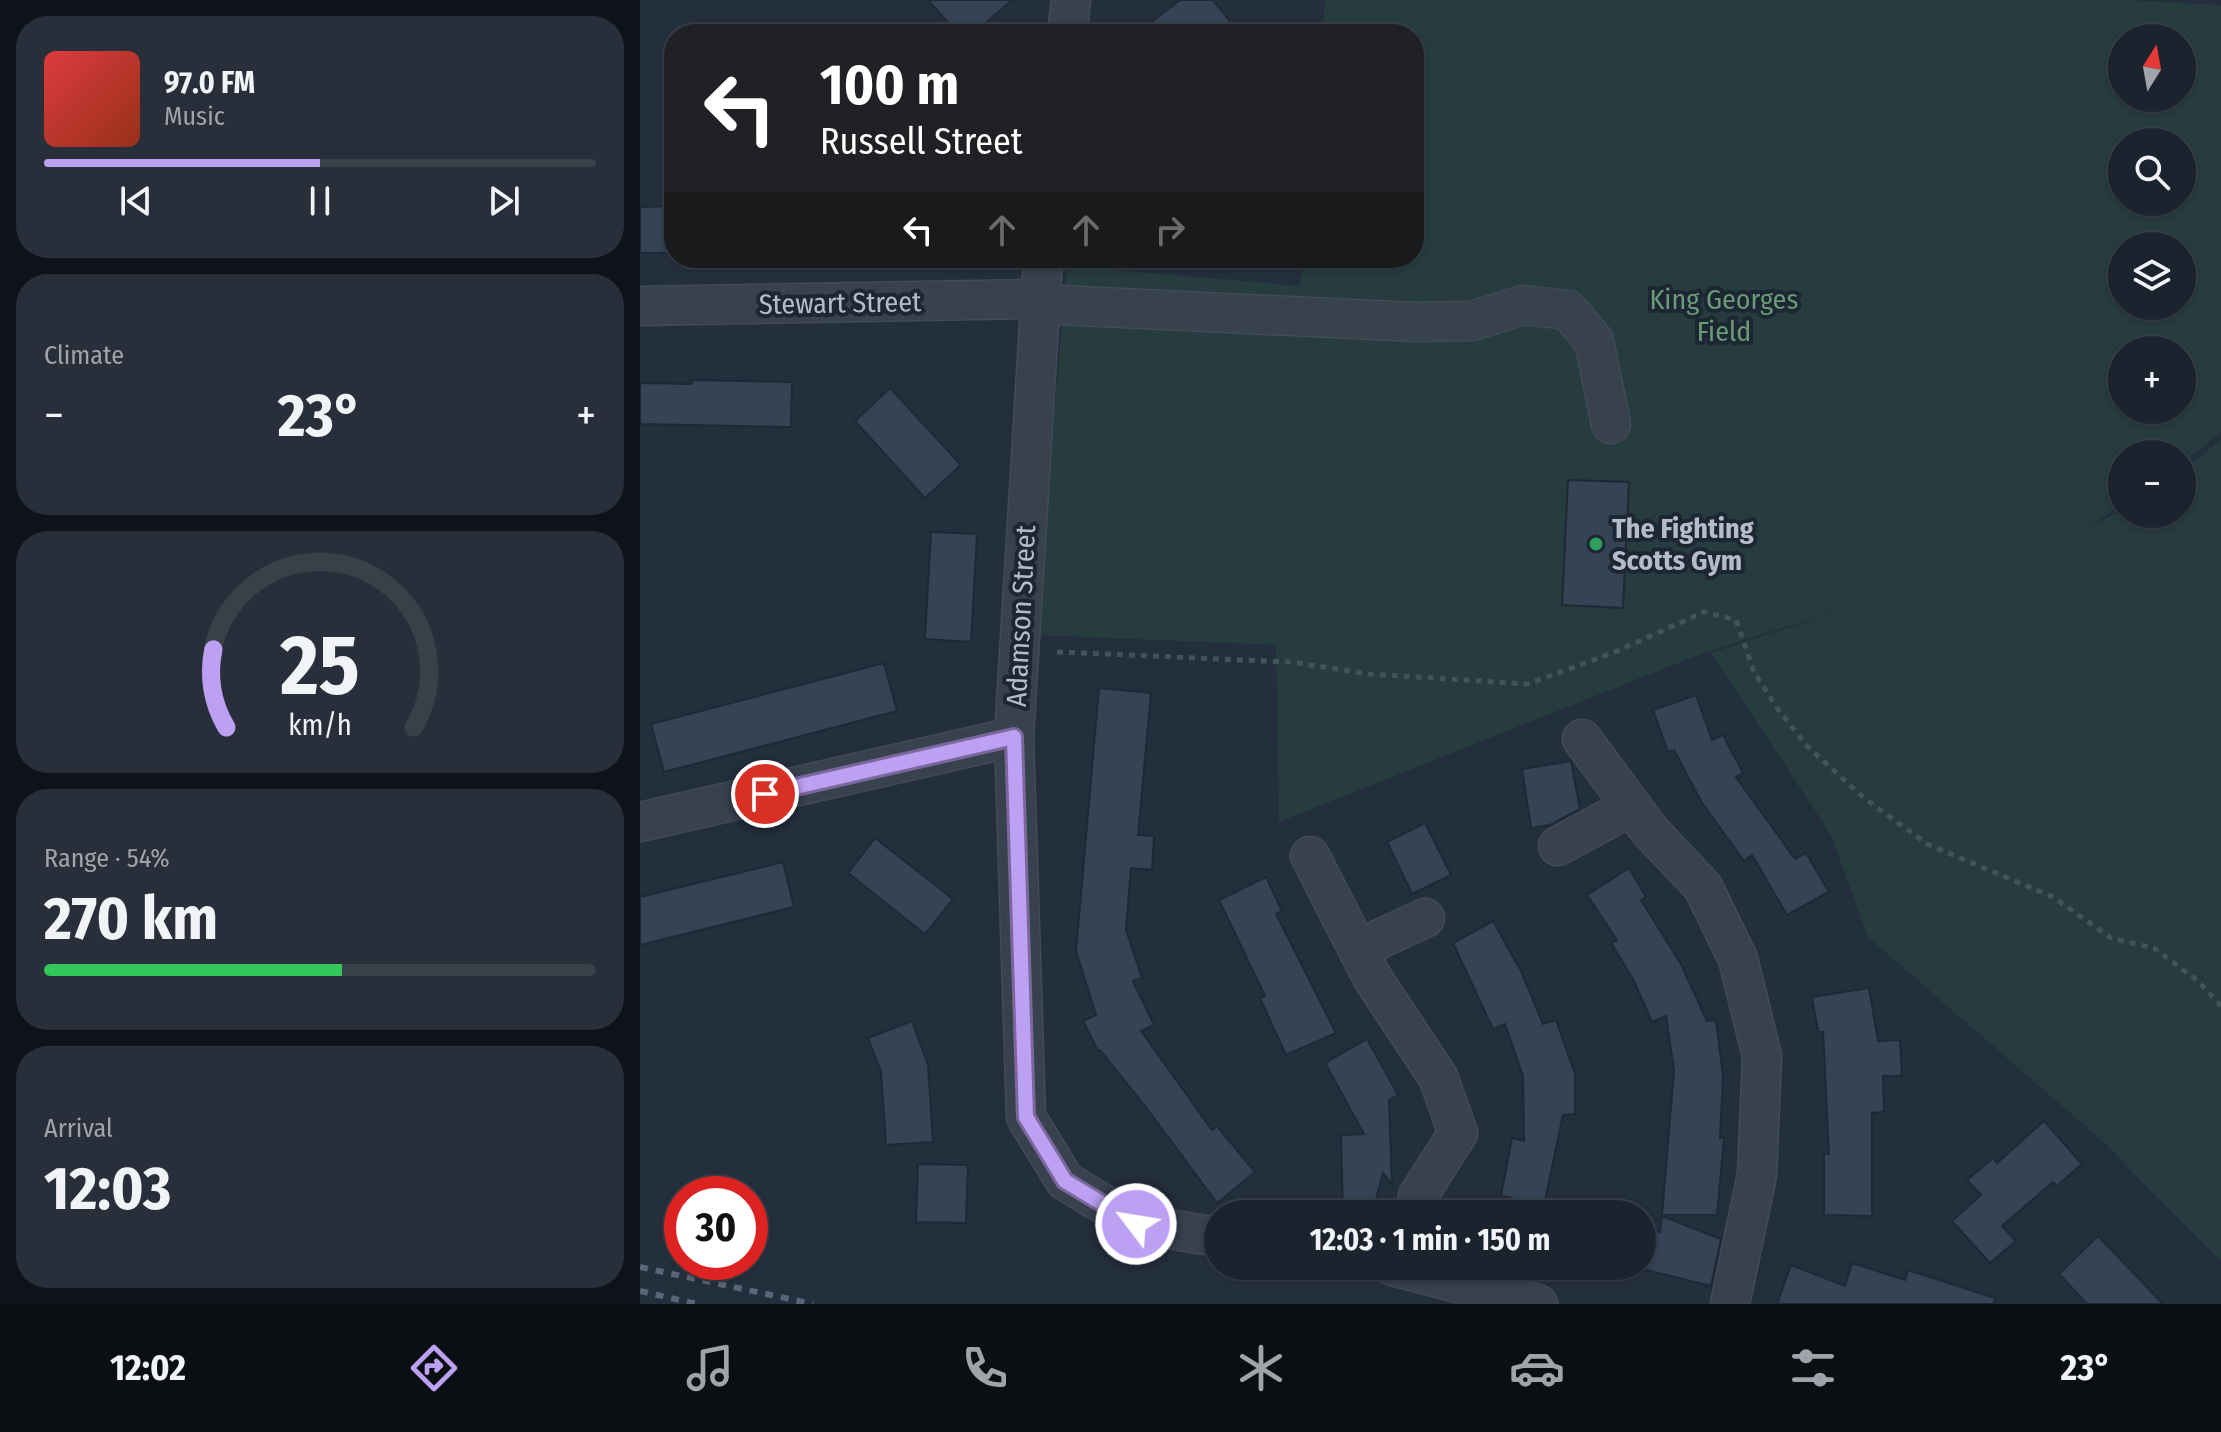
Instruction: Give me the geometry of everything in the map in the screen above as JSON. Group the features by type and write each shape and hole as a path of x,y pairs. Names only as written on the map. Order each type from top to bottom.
{"street":[{"path":"1068,24 1071,0"},
{"name":"Adamson Street","path":"1042,268 1014,737 1026,1117 1065,1181 1136,1224 1204,1235"},
{"name":"Stewart Street","path":"640,306 1039,302 1415,322 1472,321 1523,305 1568,310 1594,341 1611,424"},
{"path":"640,822 1014,737"},
{"path":"1582,739 1632,806 1703,887 1738,959 1762,1056 1757,1175 1730,1304"},
{"path":"1558,846 1632,806"},
{"path":"1310,856 1358,949 1438,1077 1458,1133 1417,1200"},
{"path":"1358,949 1425,918"},
{"path":"1448,1280 1538,1304"}],"path":[{"path":"1019,651 1291,662 1369,674 1528,684 1615,652 1704,612 1736,620 1754,672 1777,708 1807,746 1864,798 1927,844 2053,897 2111,938 2154,948 2198,981 2221,1006"}],"green space":[{"name":"King Georges Field","path":"1325,0 2127,0 2221,5 2221,432 2196,452 2196,440 2108,440 2108,514 2087,529 2108,517 2108,528 2196,528 2196,459 2221,440 2221,1261 2100,1139 1868,937 1831,835 1711,653 1849,607 1703,653 1279,822 1276,645 1035,635 1067,268 1300,286 1302,268 1424,268 1424,24 1323,24"}],"building":[{"path":"928,0 1012,0 984,24 949,24"},
{"path":"1180,0 1213,0 1231,23 1230,24 1149,24"},
{"path":"664,206 664,253 640,253 640,207"},
{"path":"692,380 792,382 791,427 640,424 640,383 692,384"},
{"path":"890,388 961,465 925,498 855,421"},
{"name":"The Fighting Scotts Gym","path":"1568,480 1629,482 1623,608 1562,605"},
{"path":"931,532 977,534 971,642 925,639"},
{"path":"884,663 897,711 664,772 651,724"},
{"path":"1099,688 1151,693 1138,835 1154,836 1152,870 1131,868 1126,930 1142,978 1133,981 1154,1025 1141,1031 1212,1130 1217,1126 1255,1172 1221,1200 1215,1200 1145,1106 1098,1051 1083,1021 1096,1015 1076,951"},
{"path":"1696,695 1712,740 1723,735 1743,773 1736,777 1795,859 1806,853 1829,892 1787,915 1752,855 1744,861 1702,803 1674,750 1668,752 1653,710"},
{"path":"1571,761 1580,809 1550,825 1531,828 1522,769"},
{"path":"1425,823 1451,875 1412,894 1387,842"},
{"path":"875,838 953,899 925,934 848,873"},
{"path":"783,862 794,907 640,945 640,897"},
{"path":"1629,868 1646,897 1641,900 1681,964 1707,1021 1716,1020 1723,1075 1720,1138 1724,1138 1717,1215 1662,1215 1674,1070 1666,1016 1652,1022 1634,981 1611,943 1617,940 1587,895"},
{"path":"1266,877 1282,911 1276,914 1336,1033 1286,1055 1260,998 1265,996 1219,900"},
{"path":"1493,921 1521,971 1543,1024 1556,1020 1575,1074 1575,1114 1563,1115 1545,1200 1501,1196 1512,1138 1524,1141 1523,1076 1505,1024 1493,1029 1453,943"},
{"path":"1869,988 1878,1041 1900,1040 1902,1076 1883,1076 1884,1112 1872,1113 1872,1216 1824,1215 1824,1154 1829,1154 1823,1032 1818,1032 1812,997"},
{"path":"912,1021 928,1065 933,1142 886,1145 881,1072 868,1038"},
{"path":"1367,1039 1398,1095 1389,1100 1392,1185 1383,1173 1376,1200 1343,1200 1341,1135 1364,1134 1325,1063"},
{"path":"2044,1121 2082,1164 2057,1186 2053,1182 2002,1226 2016,1241 1990,1263 1952,1221 1981,1195 1967,1180 1993,1158 1997,1163"},
{"path":"918,1164 968,1165 966,1223 916,1222"},
{"path":"1662,1216 1721,1239 1711,1286 1656,1272 1656,1231 1660,1232"},
{"path":"2098,1236 2163,1304 2087,1304 2059,1274"},
{"path":"1852,1263 1905,1280 1908,1270 1995,1298 1994,1304 1777,1304 1791,1265 1845,1286"}],"railway":[{"path":"640,1267 813,1304"},
{"path":"640,1291 697,1304"}],"place":[{"name":"The Fighting Scotts Gym","path":"1596,544"}],"route":[{"path":"765,794 1014,737 1026,1117 1065,1181 1136,1224"}]}
